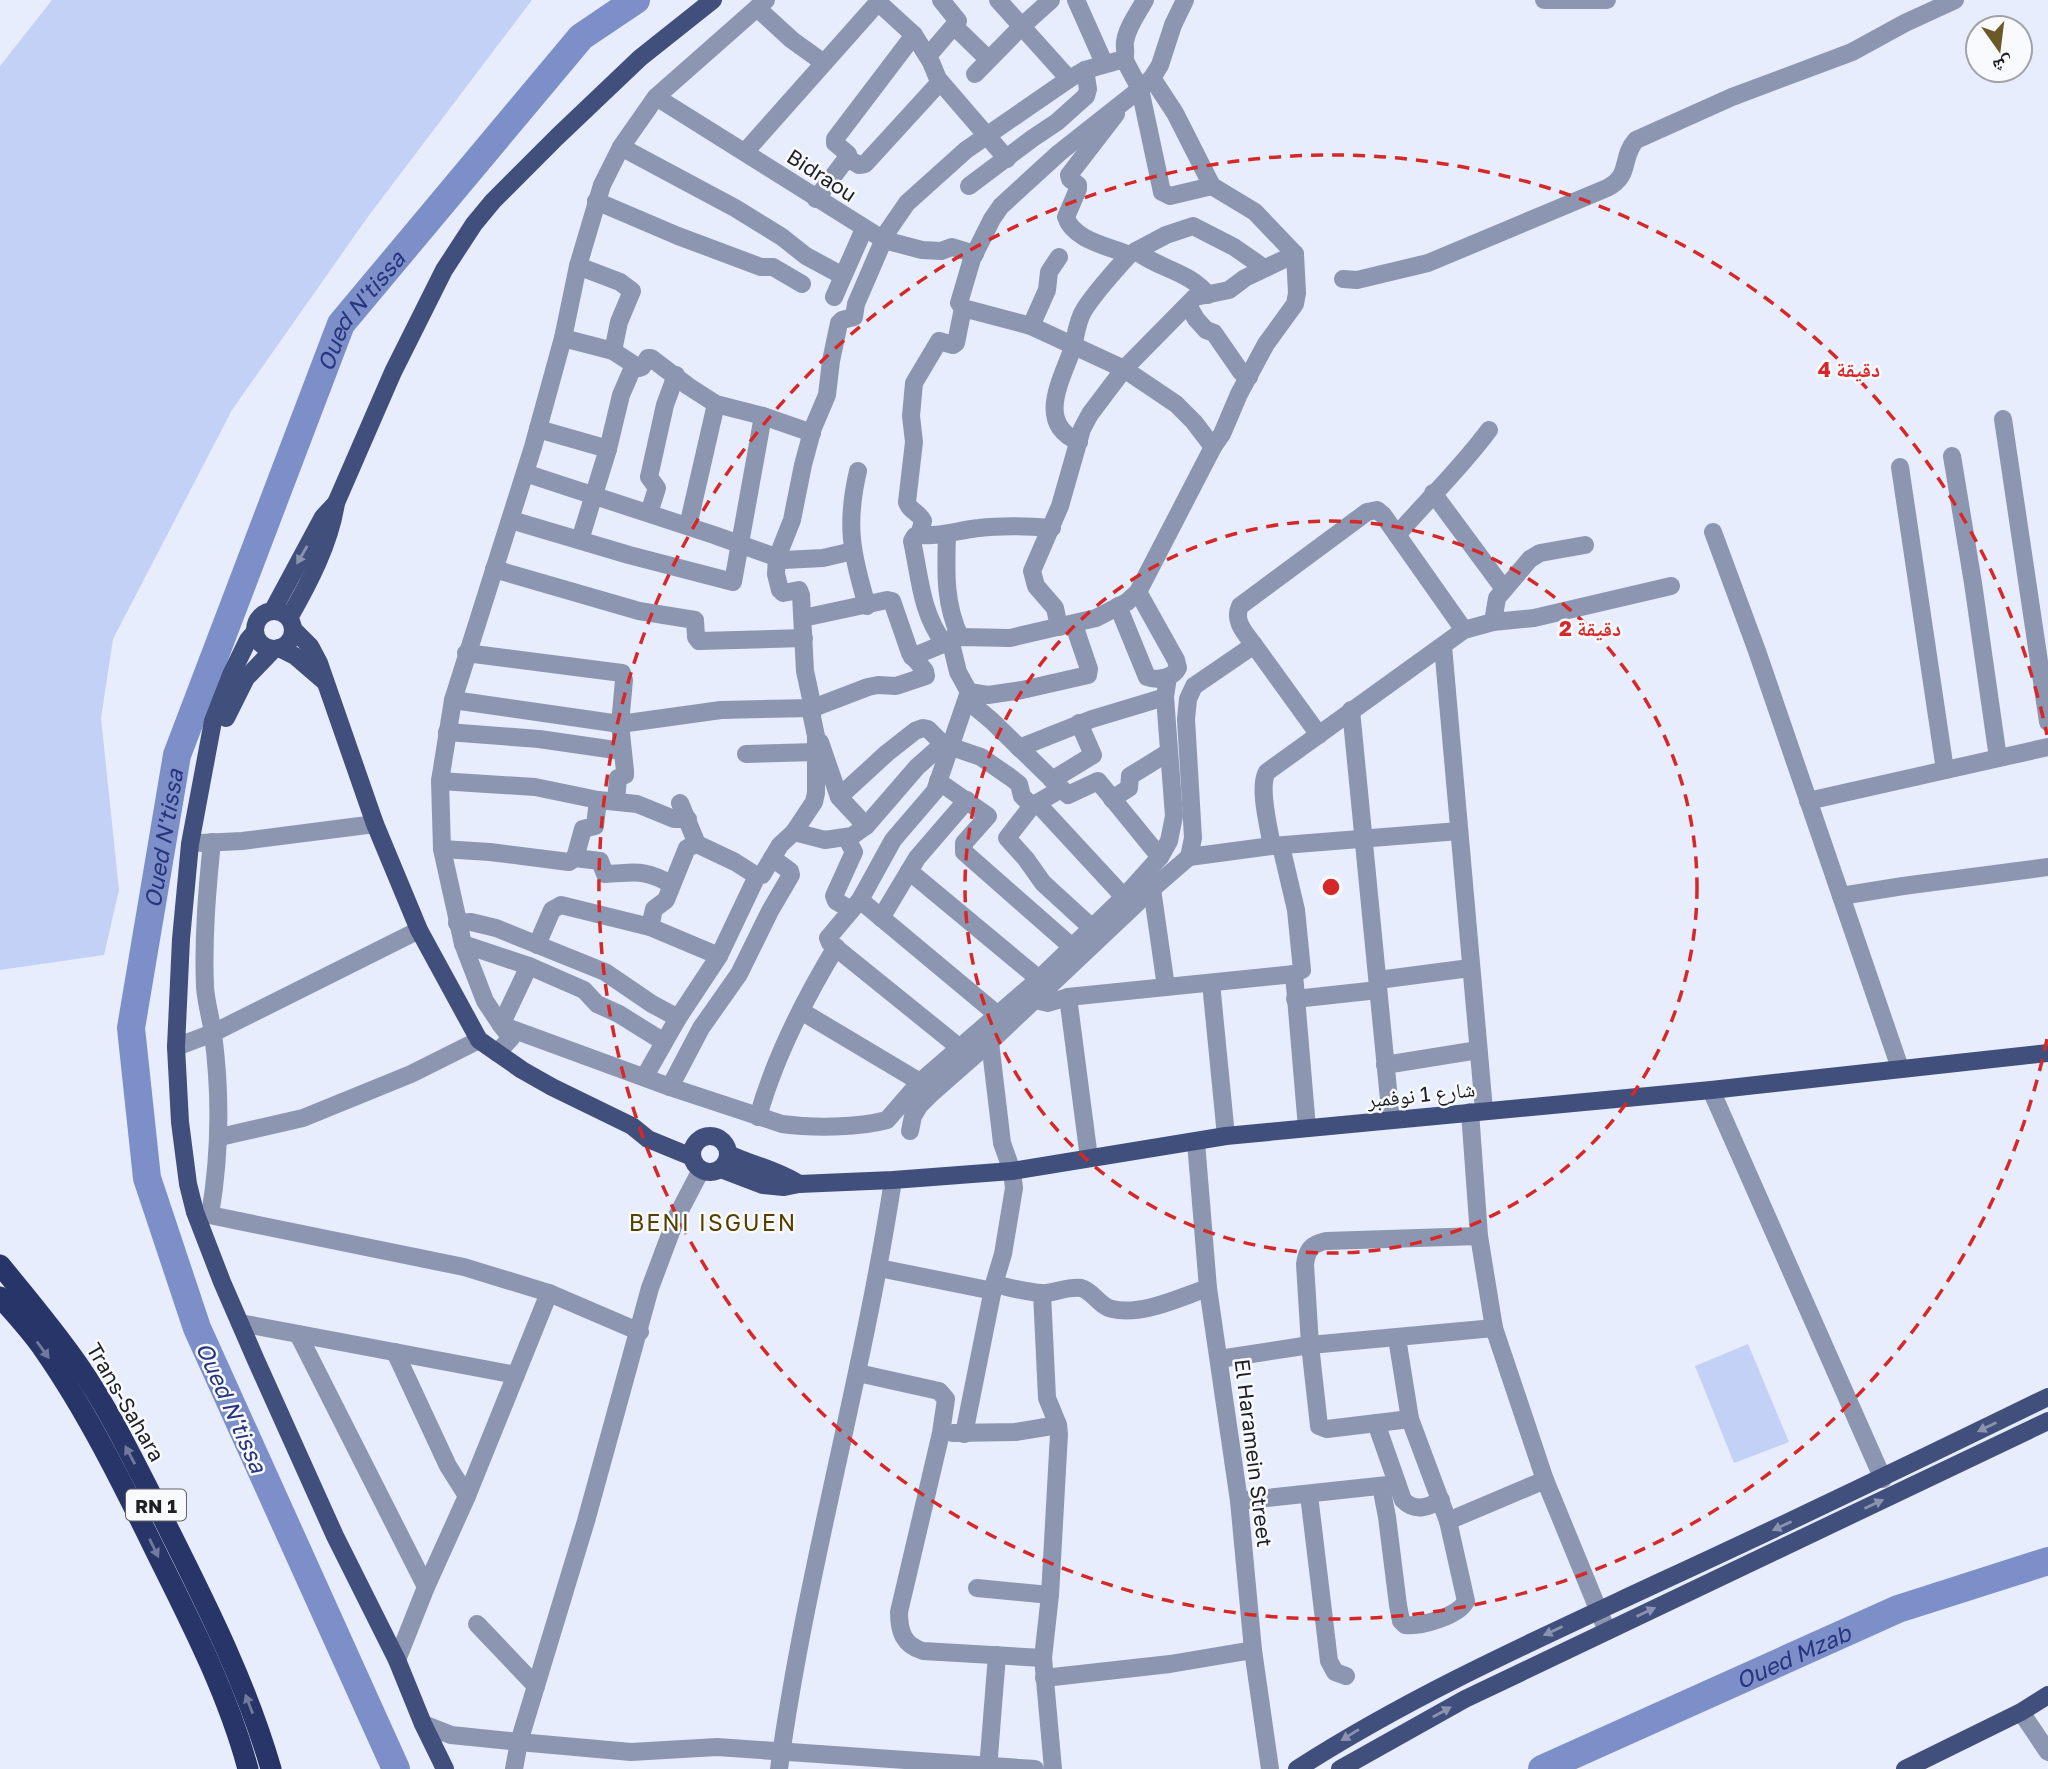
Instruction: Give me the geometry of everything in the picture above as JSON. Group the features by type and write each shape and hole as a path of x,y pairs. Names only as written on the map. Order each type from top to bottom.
{"highway":[{"name":"Trans-Sahara","path":"0,1265 78,1363 133,1459 225,1645 250,1706 271,1769"},
{"name":"Trans-Sahara","path":"0,1297 43,1348 70,1390 129,1499 193,1626 242,1744 248,1769"}],"main road":[{"path":"208,747 221,729 246,678 277,648 289,641 285,619 302,594 333,524 336,503 393,372 444,270 474,224 493,201 557,137 640,58 713,0"},
{"path":"327,683 295,656 261,644 255,632 261,615 285,619 314,652 327,683 375,824 419,930 479,1040 552,1087 632,1126 642,1126 696,1158 711,1173 725,1162 724,1142 713,1136 702,1138 696,1158"},
{"path":"255,632 248,640 222,695 208,747 190,844 181,939 176,1047 180,1122 188,1184 203,1214 240,1323 335,1536 397,1660 445,1769"},
{"name":"شارع 1 نوفمبر","path":"725,1162 787,1176 799,1184 893,1181 1012,1171 1226,1136 1711,1090 2048,1053"},
{"path":"1297,1769 1358,1730 1451,1680 1883,1479 2048,1397"},
{"path":"1339,1769 1465,1699 2048,1421"},
{"path":"1905,1769 2021,1712 2048,1695"}],"street":[{"path":"928,56 958,19 941,0"},
{"path":"970,186 1057,122 1086,96 1088,89 1077,75 1021,26 998,0"},
{"path":"975,74 1021,26 1051,0"},
{"path":"1076,0 1104,64"},
{"path":"645,1076 678,1018 719,956 757,876 762,875 780,845 794,832 814,802 816,744 813,708 806,679 800,592 797,590 783,593 779,588 777,558 792,520 812,433 827,395 839,323 855,317 856,304 891,224 907,203 987,134 1077,75 1124,59 1127,54 1125,44 1129,30 1145,0"},
{"path":"1185,0 1173,25 1160,65 1146,83 1011,196 992,219 975,254 959,303 963,308 1031,326 1124,369 1176,404 1213,447"},
{"path":"1544,0 1607,0"},
{"path":"1343,279 1357,280 1428,262 1607,188 1618,182 1629,149 1636,140 1732,97 1852,52 1955,0"},
{"path":"745,152 824,63 872,3 914,35 940,82 1007,159"},
{"path":"497,1053 511,1038 485,1001 457,923 443,849 440,780 453,700 538,429 596,201 621,147 656,97 762,4 792,40 824,63"},
{"path":"954,26 988,59"},
{"path":"914,35 834,139 835,143 849,155 848,158 859,165 866,164 940,82"},
{"path":"912,657 951,639 1010,638 1096,618 1138,593 1213,447 1223,434 1238,394 1266,344 1295,304 1295,254 1255,212 1212,186 1175,113 1124,59"},
{"path":"1146,83 1161,192 1170,196 1212,186"},
{"name":"Bidraou","path":"656,97 884,240 922,250 941,251 952,247 975,254"},
{"path":"1117,105 1113,119 1069,175 1078,185 1066,217 1070,227 1077,234 1132,253 1192,279 1209,295"},
{"path":"621,147 735,208 782,237 806,256 843,276"},
{"path":"816,199 848,158"},
{"path":"596,201 761,267 773,267 802,284"},
{"path":"1079,442 1070,438 1059,423 1054,402 1056,390 1082,313 1132,253 1166,235 1193,226 1234,247 1264,268"},
{"path":"834,297 864,229"},
{"path":"968,696 1022,690 1088,675 1089,669 1066,626 1036,586 1032,571 1052,528 1082,429 1124,369 1195,297 1229,290 1264,268 1295,254"},
{"path":"1031,326 1047,290 1049,272 1059,257"},
{"path":"578,266 620,282 632,291 619,322 612,351"},
{"path":"1188,305 1196,319 1206,330 1214,333 1241,372 1249,377"},
{"path":"919,535 923,521 907,502 914,442 911,416 914,383 939,341 953,345 956,343 963,308"},
{"path":"563,338 612,351 641,368 650,358 716,404 763,415 812,433"},
{"path":"580,540 608,449 621,395 634,365"},
{"path":"649,513 657,488 649,477 667,398 676,375"},
{"path":"688,526 716,404"},
{"path":"511,520 731,582 735,578 763,415"},
{"path":"2003,419 2048,722"},
{"path":"538,429 608,449"},
{"path":"1397,535 1433,493 1466,461 1489,430"},
{"path":"1952,456 1998,758"},
{"path":"1900,467 1945,770"},
{"path":"858,471 850,510 853,551 867,606"},
{"path":"525,473 777,558 808,559 853,551"},
{"path":"1433,493 1504,589"},
{"path":"1319,735 1238,621 1237,609 1367,512 1379,512 1464,630"},
{"path":"951,639 931,624 920,589 912,541 915,536 1000,526 1052,528"},
{"path":"1713,532 1900,1068"},
{"path":"947,534 945,584 951,639 961,680 968,696 1068,794 1073,794 1097,780 1160,857"},
{"path":"1493,622 1497,598 1530,559 1540,553 1585,545"},
{"path":"494,569 639,611 695,620 696,637 699,641 804,638"},
{"path":"1035,1000 1054,1002 1068,997 1294,974 1302,970 1296,911 1276,846 1264,786 1265,776 1351,710 1464,630 1493,622 1534,618 1671,586"},
{"path":"1118,606 1146,675 1152,679 1176,673 1178,665 1138,593"},
{"path":"453,700 620,724 721,710 813,708 868,687 896,686 925,678 925,670 912,657 893,602 887,600 803,618"},
{"path":"1189,857 1193,838 1186,719 1188,699 1194,686 1254,645"},
{"path":"1443,646 1478,1049 1479,1236 1494,1328 1545,1480 1607,1631"},
{"path":"466,653 620,672 624,680 620,724 625,775 618,780 595,826 583,830 575,858"},
{"path":"501,1025 670,1087 782,1124 799,1126 877,1122 891,1116 920,1082 1039,979 1124,897 1160,857 1169,841 1174,816 1165,697 1168,677"},
{"path":"960,1048 830,943 829,936 856,905 882,857 907,822 935,791 946,745 968,696"},
{"path":"1019,748 1079,723 1165,697"},
{"path":"1351,710 1391,1119"},
{"path":"1079,723 1093,755 1035,804 1009,834 1008,840 1027,859 1042,883 1091,927"},
{"path":"839,797 918,729 928,729 946,745 981,757 1010,777 1020,786 1022,796 1035,804 1124,897"},
{"path":"447,732 539,739 622,751"},
{"path":"746,754 816,744"},
{"path":"816,744 828,762 839,797 866,825"},
{"path":"794,832 825,840 847,839 866,825 917,767 946,745"},
{"path":"1808,801 2048,747"},
{"path":"1112,799 1129,788 1130,776 1169,752"},
{"path":"440,780 535,787 636,804 674,819 688,819"},
{"path":"938,781 988,816 964,843 964,852 1071,946"},
{"path":"881,918 909,871 967,800"},
{"path":"680,803 697,844 736,862 757,876"},
{"path":"190,844 375,824"},
{"path":"910,1131 913,1116 919,1106 1152,888 1189,857 1276,846 1459,831"},
{"path":"847,839 854,852 834,896 836,901 856,905 881,918 999,1016"},
{"path":"212,842 204,951 220,1137 203,1214 464,1266 548,1293 640,1332"},
{"path":"650,927 654,909 666,900 687,848 697,844"},
{"path":"443,849 569,862 575,858 598,860 605,874 641,871 671,884"},
{"path":"670,1087 701,1028 739,974 769,911 791,875 790,871 772,858"},
{"path":"1841,896 2048,867"},
{"path":"909,871 1039,979"},
{"path":"1152,888 1166,987"},
{"path":"537,945 550,914 559,905 650,927 719,956"},
{"path":"457,923 482,923 605,972 678,1018"},
{"path":"176,1047 213,1032 419,930"},
{"path":"463,944 529,966 588,992 597,1004 619,1014 664,1042"},
{"path":"758,1117 774,1069 801,1011 836,947"},
{"path":"501,1025 529,966"},
{"path":"1294,999 1470,968"},
{"path":"1294,974 1294,999 1307,1128"},
{"path":"1211,983 1226,1136"},
{"path":"1068,997 1089,1158"},
{"path":"801,1011 920,1082"},
{"path":"220,1137 313,1114 411,1074 479,1040"},
{"path":"964,1434 1013,1198 1012,1171 1002,1143 990,1042"},
{"path":"1385,1065 1478,1049"},
{"path":"1711,1090 1883,1479"},
{"name":"El Haramein Street","path":"1196,1142 1208,1288 1239,1501 1253,1650 1270,1769"},
{"path":"514,1769 519,1742 640,1332 650,1288 696,1158"},
{"path":"780,1761 797,1656 858,1373 893,1181"},
{"path":"1410,1419 1327,1429 1319,1426 1310,1346 1306,1253 1316,1243 1479,1236"},
{"path":"879,1268 1042,1293 1084,1289 1102,1304 1125,1310 1151,1306 1208,1288"},
{"path":"397,1660 467,1496 548,1293"},
{"path":"1042,1293 1046,1398 1058,1425 1059,1449 1050,1595 1043,1658 1053,1769"},
{"path":"240,1323 516,1375"},
{"path":"1219,1359 1310,1346 1494,1328"},
{"path":"298,1334 426,1587"},
{"path":"1376,1423 1389,1485 1388,1527 1401,1621 1412,1626 1434,1621 1463,1607 1466,1601 1448,1521 1410,1419 1397,1338"},
{"path":"395,1352 448,1466 467,1496"},
{"path":"858,1373 942,1393 946,1404 899,1612 900,1626 906,1642 914,1649 923,1651 1043,1658"},
{"path":"941,1433 1015,1432 1058,1425"},
{"path":"1448,1521 1545,1480"},
{"path":"1389,1485 1413,1508 1421,1508 1441,1500"},
{"path":"1239,1501 1389,1485"},
{"path":"1309,1494 1329,1661 1335,1672 1346,1676"},
{"path":"976,1588 1050,1595"},
{"path":"477,1624 536,1686"},
{"path":"1044,1678 1170,1664 1253,1650"},
{"path":"988,1767 997,1655"},
{"path":"2021,1712 2048,1752"},
{"path":"423,1724 451,1735 631,1752 717,1747 780,1761 1035,1769"}],"shaded area":[{"path":"52,0 532,0 367,218 232,410 113,639 101,718 119,890 104,955 0,970 0,66"},
{"path":"1748,1344 1789,1442 1734,1463 1695,1366"}],"waterway":[{"name":"Oued N'tissa","path":"396,1769 197,1328 147,1178 131,1028 177,755 341,324 581,37 636,0"},
{"name":"Oued Mzab","path":"1542,1769 1898,1609 2048,1561"}],"district":[{"name":"BENI ISGUEN","path":"713,1222"}]}
